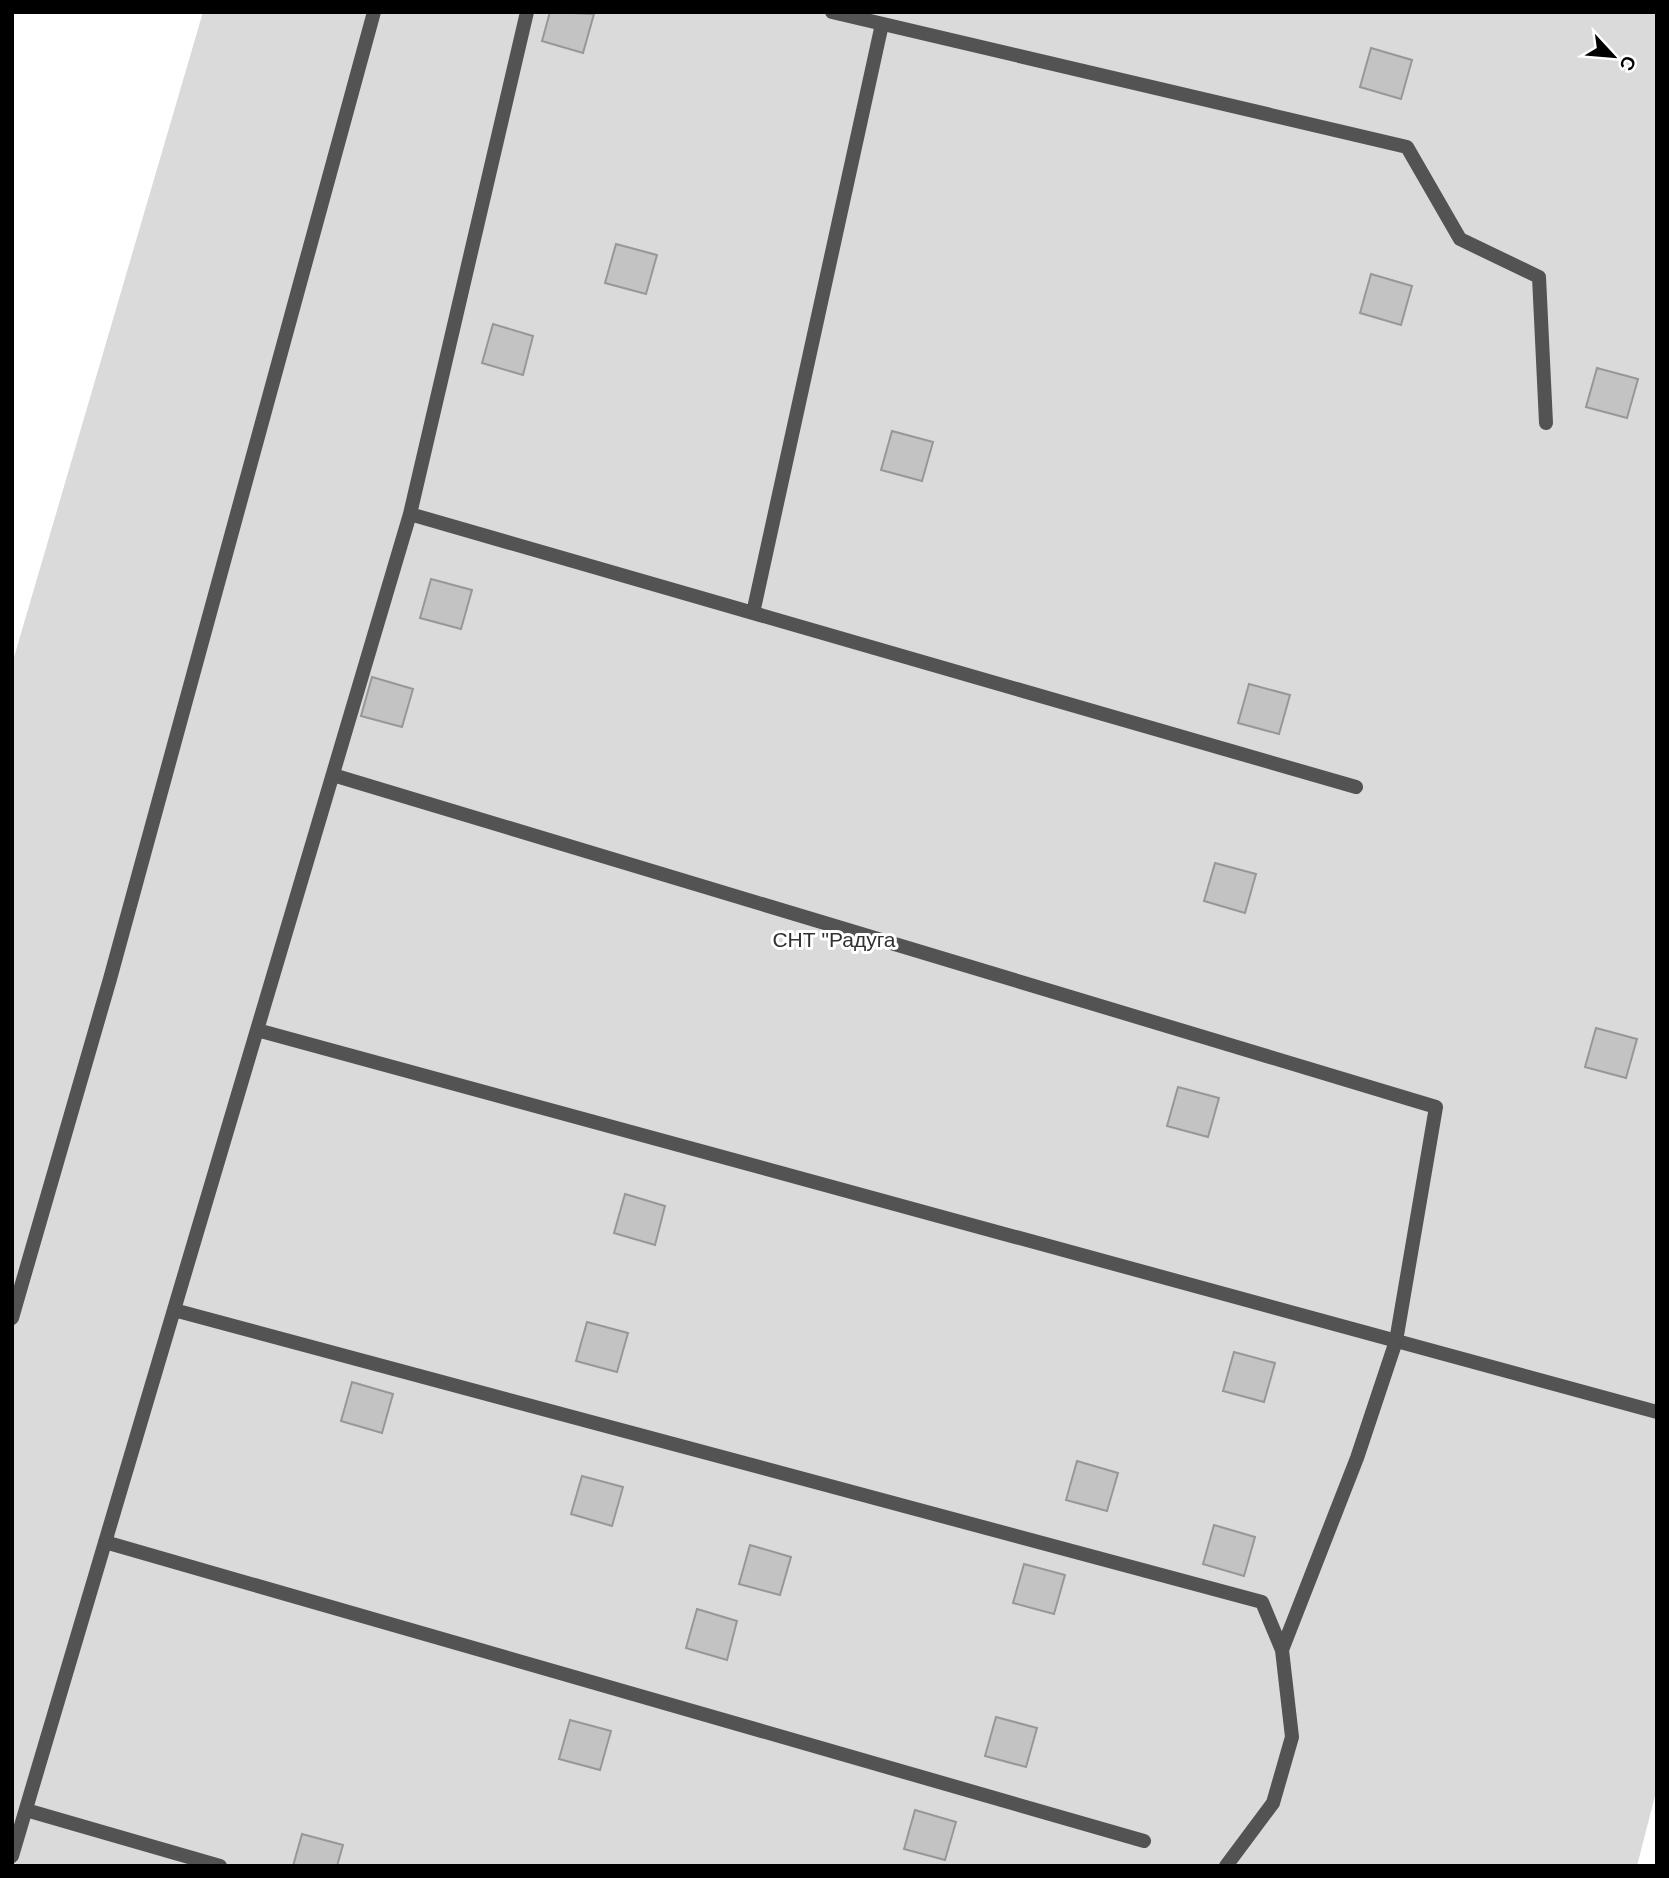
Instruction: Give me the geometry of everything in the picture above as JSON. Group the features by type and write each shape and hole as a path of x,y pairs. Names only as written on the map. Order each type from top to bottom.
{"street":[{"path":"12,1318 110,979 374,12"},
{"path":"12,1856 410,514 527,12"},
{"path":"832,12 1407,147 1460,239 1539,277 1546,423"},
{"path":"753,613 882,24"},
{"path":"410,514 1356,787"},
{"path":"332,775 1436,1107 1396,1341 1357,1458 1282,1650"},
{"path":"257,1030 1657,1412"},
{"path":"174,1310 1262,1602 1282,1650 1292,1737 1273,1803 1226,1866"},
{"path":"105,1542 1144,1841"},
{"path":"26,1810 220,1866"}],"green space":[{"name":"СНТ \"Радуга","path":"203,12 1657,12 1657,1788 1637,1866 12,1866 12,664"}],"building":[{"path":"550,12 594,14 583,53 542,41"},
{"path":"1371,48 1412,60 1401,99 1360,87"},
{"path":"616,244 657,255 646,294 605,283"},
{"path":"1371,274 1412,286 1401,325 1360,313"},
{"path":"493,324 533,336 523,375 482,363"},
{"path":"1597,368 1638,379 1627,418 1586,407"},
{"path":"892,431 933,442 922,481 881,470"},
{"path":"431,579 472,590 461,629 420,618"},
{"path":"372,677 413,689 402,727 361,716"},
{"path":"1249,684 1290,695 1279,734 1238,723"},
{"path":"1215,863 1256,874 1245,913 1204,901"},
{"path":"1596,1028 1637,1039 1626,1078 1585,1067"},
{"path":"1178,1087 1219,1098 1208,1137 1167,1126"},
{"path":"625,1194 665,1206 655,1245 614,1233"},
{"path":"587,1322 628,1333 617,1372 576,1361"},
{"path":"1234,1352 1275,1363 1264,1402 1223,1391"},
{"path":"352,1382 393,1394 382,1433 341,1421"},
{"path":"1077,1461 1118,1473 1107,1511 1066,1500"},
{"path":"582,1476 623,1487 612,1526 571,1514"},
{"path":"1214,1525 1255,1537 1244,1576 1203,1564"},
{"path":"750,1545 791,1557 780,1595 739,1584"},
{"path":"1024,1564 1065,1575 1054,1614 1013,1603"},
{"path":"697,1609 737,1621 727,1660 686,1648"},
{"path":"996,1717 1037,1728 1026,1767 985,1756"},
{"path":"570,1720 611,1731 600,1770 559,1759"},
{"path":"915,1810 956,1822 945,1860 904,1849"},
{"path":"302,1834 343,1845 337,1866 293,1866"}]}
